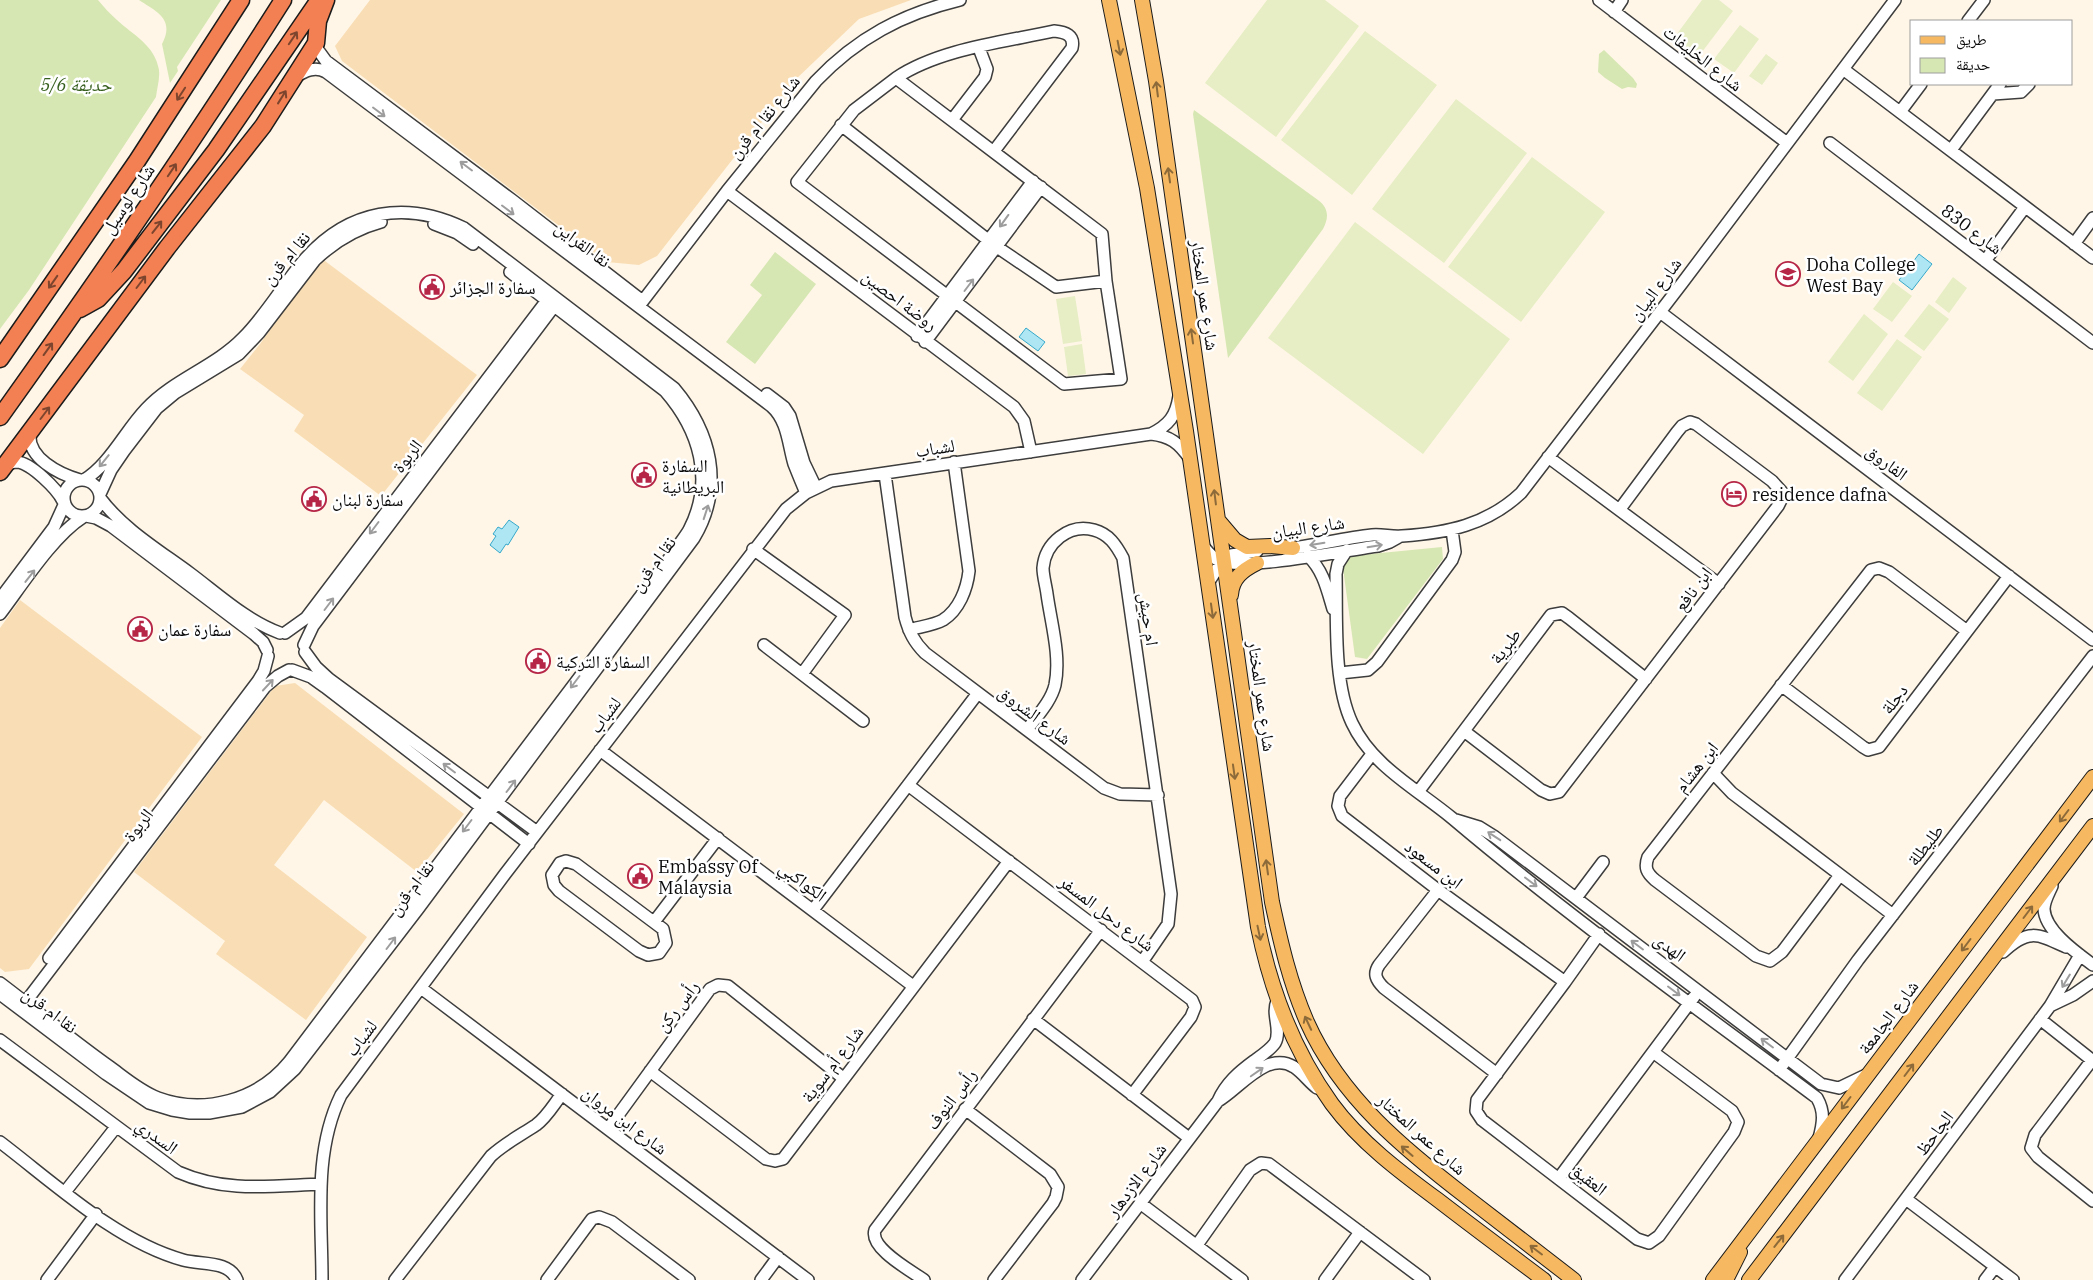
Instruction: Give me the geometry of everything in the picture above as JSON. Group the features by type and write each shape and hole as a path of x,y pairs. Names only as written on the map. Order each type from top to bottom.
{"highway":[{"name":"شارع لوسيل","path":"0,359 137,161 241,0"},
{"name":"شارع لوسيل","path":"0,417 199,130 284,0"},
{"path":"75,311 98,299 124,271 216,150 319,0"},
{"path":"2,468 167,248 263,126 316,43 318,21 326,0"},
{"path":"216,150 263,126"}],"main road":[{"path":"1109,0 1148,188 1203,546 1256,917 1266,964 1277,1001 1295,1042 1326,1094 1343,1118 1384,1158 1544,1280"},
{"name":"شارع عمر المختار","path":"1144,4 1272,902 1282,952 1292,985 1321,1048 1348,1088 1384,1129 1418,1160 1574,1280"},
{"path":"1218,520 1235,540 1243,546 1293,548"},
{"path":"1230,604 1231,588 1238,576 1257,563"},
{"name":"شارع الجامعة","path":"1713,1280 2093,777"},
{"path":"1749,1280 2093,826"},
{"path":"1726,1280 1739,1256 1743,1240"}],"street":[{"name":"شارع نقا ام قرن","path":"640,304 816,81 840,57 881,29 904,17 960,0"},
{"name":"شارع الخليفات","path":"1599,0 1786,143"},
{"path":"1614,12 1622,0"},
{"name":"شارع البيان","path":"1208,583 1217,569 1234,554 1293,548 1372,535 1399,537 1452,530 1478,522 1511,502 1521,493 1660,312 1895,0"},
{"path":"1969,20 1984,0"},
{"path":"896,78 1102,234 1106,281 1122,379 1064,384 797,182 841,124 854,110 896,78 906,71 932,61 979,48 1054,31 1065,32 1074,42 1072,48 994,151"},
{"name":"نقا القراين","path":"316,43 318,50 326,61 512,200 640,304"},
{"path":"952,120 985,77 987,69 979,48"},
{"name":"نقا القراين","path":"293,78 314,69 326,72 640,304 784,407 790,416 811,491"},
{"path":"1843,69 2093,258"},
{"path":"1900,112 1920,85"},
{"path":"1951,150 1999,85"},
{"path":"1993,94 2021,92 2027,85"},
{"path":"841,124 994,244 1056,287 1106,281"},
{"name":"شارع 830","path":"1830,143 2093,343"},
{"path":"921,339 994,244 1037,184"},
{"name":"روضة احصين","path":"727,192 1014,407 1024,421 1031,452"},
{"path":"1985,261 2025,207"},
{"name":"نقا ام قرن","path":"0,983 20,1003 143,1091 156,1097 179,1103 220,1104 244,1096 267,1084 283,1069 490,805 689,530 701,490 702,469 698,447 691,428 680,409 665,391 464,228 424,214 402,212 377,215 356,221 334,233 315,248 243,339 227,352 179,382 155,400 136,420 96,472 82,480"},
{"path":"2074,244 2093,218"},
{"name":"نقا ام قرن","path":"100,496 120,457 157,408 175,393 239,354 258,333 315,260 347,234 397,219 423,221 447,229 467,239 553,300"},
{"name":"الربوة","path":"282,633 306,618 553,300"},
{"name":"الربوة","path":"304,648 313,626 553,300"},
{"name":"الفاروق","path":"1660,312 2093,640"},
{"name":"لشباب","path":"1151,434 1171,421 1177,410 1179,392"},
{"name":"ابن نافع","path":"1464,730 1541,790 1554,794 1563,788 1719,584 1781,500 1782,492 1772,481 1703,429 1690,422 1682,426 1677,432 1620,509"},
{"path":"30,432 29,442 36,454 57,471 94,484 100,496 116,516 142,538 254,622 282,633 296,636 316,667 329,680 490,805 529,844"},
{"name":"لشباب","path":"322,1280 321,1184 324,1143 328,1127 341,1095 537,832 753,549 786,509 811,491 831,481 1151,434 1169,437 1180,446 1190,459"},
{"path":"1548,457 1719,584"},
{"path":"2,468 17,462 27,466 56,489 72,514 96,518 111,526 254,634 263,642 273,666 311,677 490,805 537,832"},
{"path":"909,630 938,622 947,616 962,597 968,580 969,571 954,462"},
{"name":"شارع الشروق","path":"885,474 905,617 913,639 925,653 1104,788 1112,792 1129,795 1158,795"},
{"path":"0,599 54,527 64,503 67,487 82,480"},
{"path":"0,614 70,525 95,511 100,496"},
{"name":"ام حيش","path":"1027,730 1050,696 1056,672 1057,657 1043,570 1047,552 1055,541 1067,532 1081,529 1092,529 1102,532 1114,542 1122,558 1171,894 1171,907 1167,927 1142,962"},
{"path":"1340,673 1368,670 1377,662 1452,560 1455,552 1452,530"},
{"name":"شارع البيان","path":"1224,562 1257,563 1308,556 1384,544 1399,537"},
{"path":"1203,546 1212,556 1224,562"},
{"path":"753,549 845,615 802,674"},
{"name":"الهدى","path":"1348,550 1338,564 1336,574 1337,622 1340,673 1346,710 1359,738 1372,754 1510,867 1817,1098 1823,1118 1819,1138"},
{"name":"الهدى","path":"1308,556 1319,568 1324,578 1337,622"},
{"name":"ابن هشام","path":"1840,875 1782,952 1770,961 1756,956 1655,880 1646,869 1648,857 1867,573 1875,568 1884,569 1967,631"},
{"name":"دجلة","path":"1781,685 1863,747 1874,750 1883,743 2009,576"},
{"name":"طبرية","path":"1418,792 1546,620 1555,613 1562,614 1568,618 1646,679"},
{"path":"267,653 271,640 282,633"},
{"path":"764,645 862,721"},
{"path":"291,670 301,663 304,648"},
{"name":"الربوة","path":"20,1003 258,680 264,671 267,653"},
{"name":"طليطلة","path":"1779,1070 1893,915 2093,656"},
{"name":"الربوة","path":"20,1003 266,687 278,676 291,670"},
{"path":"813,910 978,693"},
{"name":"الكواكبي","path":"600,750 913,986"},
{"name":"ابن مسعود","path":"1372,754 1340,796 1339,811 1342,816 1438,890 1565,982"},
{"path":"1713,773 1732,792 1893,915"},
{"name":"شارع دحل المسفر","path":"908,785 1188,996 1195,1007 1191,1017 1132,1095"},
{"name":"الهدى","path":"1452,818 1487,832 1519,855 1821,1084 1832,1088 1844,1087 1868,1075"},
{"path":"654,922 718,838"},
{"path":"1510,867 1519,855"},
{"name":"شارع أم سوية","path":"650,1071 760,1155 775,1161 785,1158 843,1078 1009,860"},
{"path":"566,861 576,864 654,922 665,933 666,943 659,953 652,956 644,955 559,891 552,880 555,868 560,863 566,861"},
{"path":"1576,898 1603,862"},
{"path":"2058,872 2045,902 2044,912 2052,929 2093,965"},
{"path":"1438,890 1375,970 1375,976 1384,988 1497,1074"},
{"name":"رأس النوف","path":"924,1280 882,1249 875,1240 874,1235 878,1226 1101,930"},
{"name":"العقيق","path":"1598,934 1475,1105 1477,1116 1640,1240 1652,1242 1659,1236 1734,1132 1738,1122 1732,1111 1653,1052"},
{"path":"1981,974 2013,942 2029,935 2042,936 2078,953"},
{"name":"الجاحظ","path":"1845,1280 2050,1006 2078,953"},
{"name":"الجاحظ","path":"2050,1006 2073,995 2093,981"},
{"name":"رأس ركن","path":"608,1128 714,986 728,986 843,1078"},
{"name":"شارع ابن مروان","path":"422,988 808,1280"},
{"path":"1559,1178 1699,991"},
{"name":"نقا ام قرن","path":"0,994 20,1003"},
{"name":"شارع الازدهار","path":"1082,1280 1218,1101 1223,1089 1274,1043 1278,1031 1274,1015 1277,1001"},
{"path":"2040,1018 2092,1060 2035,1135 2031,1148 2038,1157 2093,1201"},
{"path":"1033,1019 1189,1138"},
{"name":"السدري","path":"0,1040 178,1172 209,1183 243,1186 321,1184"},
{"name":"شارع الازدهار","path":"1218,1101 1230,1094 1255,1072 1274,1063 1285,1063 1295,1067 1314,1086 1326,1094"},
{"path":"395,1280 491,1156 503,1144 545,1117 562,1094"},
{"path":"965,1109 1050,1174 1058,1187 1053,1203 994,1280"},
{"path":"66,1192 116,1127"},
{"path":"0,1142 96,1214 153,1250 185,1260 225,1267 232,1271 237,1280"},
{"path":"1197,1245 1250,1170 1261,1163 1275,1167 1424,1280"},
{"path":"1906,1199 2013,1280"},
{"path":"1140,1203 1242,1280"},
{"path":"47,1280 96,1214"},
{"path":"547,1280 592,1219 599,1217 612,1222 689,1280"},
{"path":"1325,1280 1360,1232"},
{"path":"761,1280 778,1257"},
{"path":"1985,1280 1995,1267"}],"green space":[{"name":"حديقة 5/6","path":"0,0 98,0 114,18 148,47 157,61 159,80 156,97 29,290 0,329"},
{"path":"139,0 221,0 177,67 178,71 170,83 162,44 166,28 165,22 158,13"},
{"path":"1267,0 1325,0 1359,26 1276,137 1205,83"},
{"path":"1702,0 1719,0 1733,11 1699,56 1674,38"},
{"path":"1740,25 1759,39 1734,73 1714,59"},
{"path":"1365,31 1437,85 1352,195 1281,140"},
{"path":"1604,50 1633,78 1637,84 1636,88 1628,87 1622,89 1598,72 1599,54"},
{"path":"1766,54 1778,63 1762,85 1749,76"},
{"path":"1456,99 1527,153 1444,263 1372,209"},
{"path":"1194,110 1322,203 1327,213 1323,229 1228,358 1193,114"},
{"path":"1532,157 1605,212 1521,322 1448,267"},
{"path":"1355,222 1510,339 1423,454 1268,338"},
{"path":"775,252 816,284 755,364 726,342 762,295 750,285"},
{"path":"1953,277 1967,288 1949,313 1935,302"},
{"path":"1893,282 1912,296 1892,322 1873,309"},
{"path":"1075,296 1082,341 1063,344 1056,299"},
{"path":"1929,304 1949,319 1924,351 1904,336"},
{"path":"1864,314 1888,334 1853,381 1828,362"},
{"path":"1897,339 1922,357 1882,411 1857,393"},
{"path":"1082,344 1086,374 1068,376 1064,347"},
{"path":"1442,547 1443,559 1367,659 1355,657 1343,568 1350,556"}],"sand":[{"path":"370,0 911,0 859,19 794,81 657,256 639,265 607,262 342,61 335,46"},
{"path":"321,258 477,375 381,496 294,431 304,415 240,369"},
{"path":"20,600 202,737 29,969 5,972 0,968 0,628"},
{"path":"295,683 464,814 417,872 324,800 274,865 367,937 306,1020 216,954 225,941 134,872 275,686"}],"water":[{"path":"1919,254 1932,264 1912,290 1899,280"},
{"path":"1026,328 1045,342 1038,351 1019,337"},
{"path":"509,520 519,527 508,545 506,544 500,553 490,545 496,536 493,534 498,527 502,529"}],"place":[{"name":"Doha College West Bay","path":"1788,274"},
{"name":"سفارة الجزائر","path":"432,287"},
{"name":"السفارة البريطانية","path":"644,475"},
{"name":"residence dafna","path":"1734,494"},
{"name":"سفارة لبنان","path":"314,499"},
{"name":"سفارة عمان","path":"140,629"},
{"name":"السفارة التركية","path":"538,661"},
{"name":"Embassy Of Malaysia","path":"640,876"}]}
